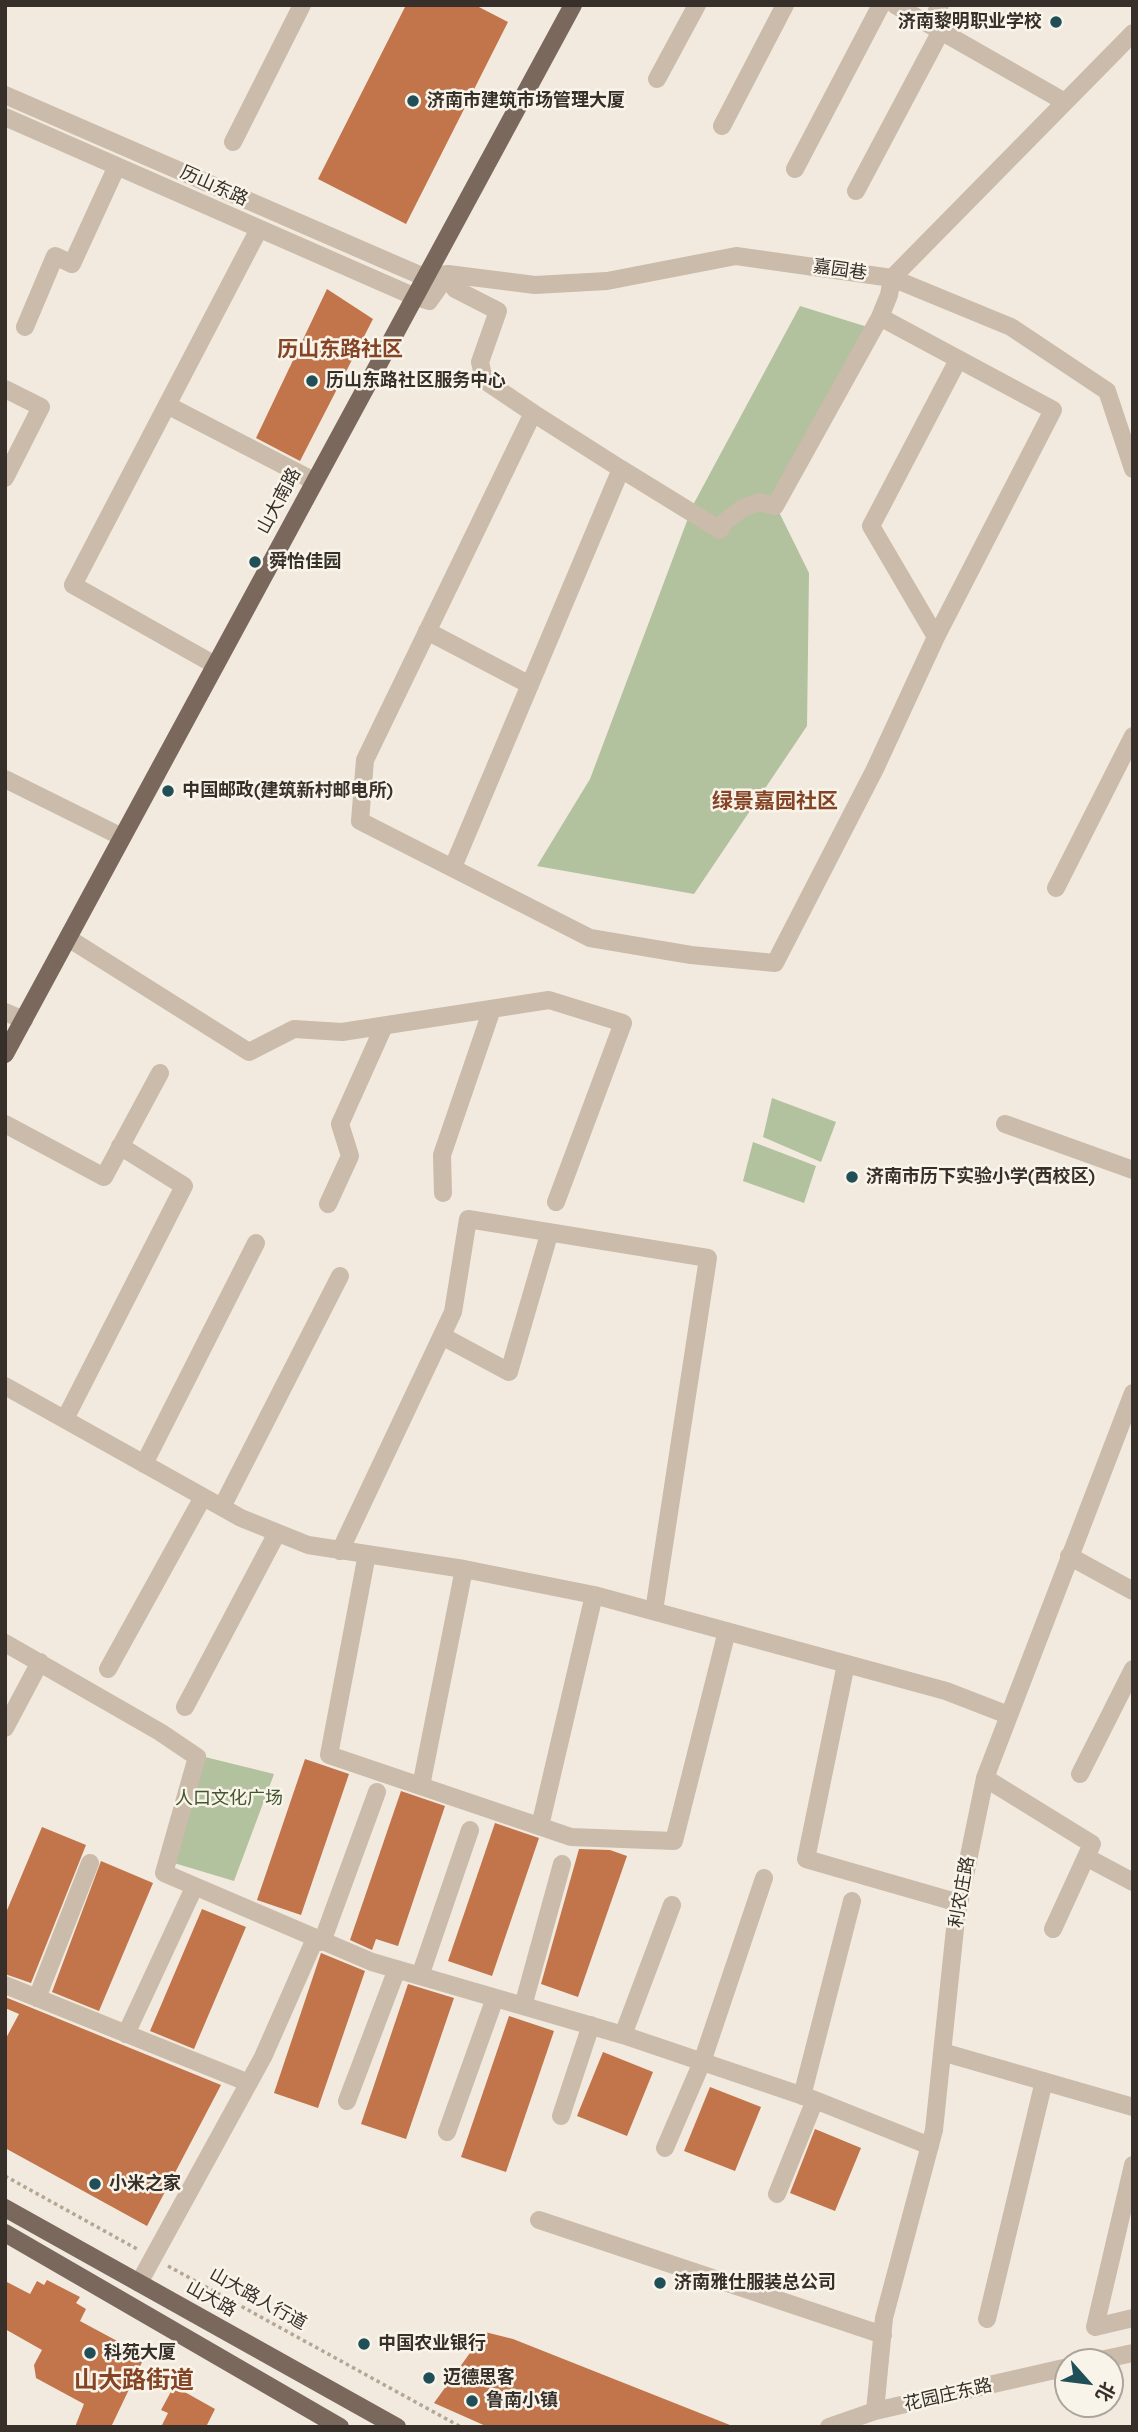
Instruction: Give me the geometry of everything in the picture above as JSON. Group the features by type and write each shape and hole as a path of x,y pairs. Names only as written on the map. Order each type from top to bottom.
{"main road":[{"name":"山大南路","path":"5,1054 413,296 573,5"},
{"name":"山大路","path":"5,2208 397,2427"},
{"path":"5,2233 340,2427"}],"street":[{"path":"233,142 302,5"},
{"path":"657,79 697,5"},
{"path":"722,127 785,5"},
{"path":"795,169 881,5"},
{"path":"895,5 1065,102"},
{"path":"856,191 935,28 940,5"},
{"name":"嘉园巷","path":"424,277 448,274 535,285 607,281 736,256 892,278 1133,33"},
{"name":"历山东路","path":"5,95 424,277"},
{"name":"历山东路","path":"5,117 413,296"},
{"path":"25,327 55,256 72,264 117,166"},
{"path":"215,665 73,585 169,406 259,229"},
{"path":"413,296 429,301 448,274 456,289 498,311 480,362 484,380 720,530 724,522 743,508 759,502 775,506 880,317 889,295 892,278 1011,327 1107,391 1133,469"},
{"path":"533,413 365,760 360,821 590,939 691,955 775,963 875,769 936,637 1053,410 880,317"},
{"path":"936,637 871,526 958,359"},
{"path":"5,389 41,407 5,478"},
{"path":"169,406 314,481"},
{"path":"453,867 621,469"},
{"path":"427,631 530,685"},
{"path":"1056,888 1133,736"},
{"path":"5,779 122,837"},
{"path":"68,938 249,1052 294,1029 342,1032 549,1000 623,1023 556,1202"},
{"path":"443,1193 442,1155 492,1009"},
{"path":"5,1012 24,1020"},
{"path":"328,1203 350,1156 340,1124 384,1026"},
{"path":"5,1124 104,1177 160,1073"},
{"path":"1005,1124 1133,1170"},
{"path":"65,1419 184,1186 120,1146"},
{"path":"340,1550 453,1312 468,1219 708,1258 654,1611"},
{"path":"442,1336 509,1372 548,1238"},
{"path":"145,1464 256,1243"},
{"path":"222,1507 340,1276"},
{"path":"5,1386 202,1497 308,1545 464,1569 594,1595 946,1691 1008,1715"},
{"name":"利农庄路","path":"875,2411 883,2334 930,2146 959,1903 985,1778 1069,1556 1129,1413 1133,1393"},
{"path":"108,1669 202,1497"},
{"path":"185,1707 278,1533"},
{"path":"367,1555 329,1755 571,1837 674,1841 727,1631"},
{"path":"1069,1556 1133,1591"},
{"path":"421,1786 464,1569"},
{"path":"540,1826 594,1595"},
{"path":"5,1643 197,1757 164,1873 318,1940 397,1969 624,2035 808,2098 930,2146"},
{"path":"5,1728 40,1662"},
{"path":"846,1664 806,1859 959,1903"},
{"path":"1080,1774 1133,1669"},
{"path":"985,1778 1092,1844 1054,1929"},
{"path":"139,2283 263,2057 318,1940 377,1792"},
{"path":"420,1976 470,1830"},
{"path":"1086,1857 1133,1882"},
{"path":"37,1998 90,1863"},
{"path":"523,2006 562,1864"},
{"path":"665,2148 702,2062 764,1878"},
{"path":"126,2034 192,1892"},
{"path":"777,2194 808,2098 852,1901"},
{"path":"624,2035 672,1905"},
{"path":"347,2101 397,1969"},
{"path":"5,1985 249,2083"},
{"path":"447,2132 495,1997"},
{"path":"561,2116 591,2025"},
{"path":"949,2054 1133,2107"},
{"path":"987,2319 1044,2081"},
{"path":"1133,2165 1096,2327 1133,2318"},
{"path":"539,2220 883,2334"},
{"name":"花园庄东路","path":"829,2427 875,2411 1054,2370"}],"path":[{"name":"山大路人行道","path":"5,2176 461,2427"}],"green space":[{"path":"800,306 874,329 777,508 809,573 807,726 694,894 537,866 590,779 693,505"},
{"path":"772,1098 836,1122 821,1162 763,1137"},
{"path":"753,1142 816,1166 804,1203 743,1181"},
{"name":"人口文化广场","path":"205,1757 274,1774 234,1881 174,1863"}],"building":[{"name":"济南市建筑市场管理大厦","path":"406,5 475,5 508,22 406,224 318,179"},
{"name":"历山东路社区服务中心","path":"327,289 373,319 300,461 256,438"},
{"path":"305,1759 349,1774 301,1915 257,1900"},
{"path":"401,1791 445,1806 398,1946 376,1939 372,1950 350,1940"},
{"path":"495,1823 539,1838 492,1976 448,1961"},
{"path":"42,1827 86,1845 31,1983 5,1974 5,1915"},
{"path":"579,1849 610,1850 627,1856 578,1997 541,1984"},
{"path":"101,1861 153,1883 99,2011 52,1992"},
{"path":"202,1909 246,1927 194,2049 150,2031"},
{"path":"321,1953 365,1971 318,2108 274,2093"},
{"path":"408,1984 454,1998 406,2139 361,2124"},
{"path":"5,1997 221,2085 147,2226 5,2148 5,2040 19,2014 5,2008"},
{"path":"509,2016 554,2031 506,2172 461,2157"},
{"path":"603,2052 653,2072 627,2136 577,2116"},
{"path":"710,2087 761,2107 735,2171 684,2151"},
{"path":"815,2129 861,2148 835,2211 790,2193"},
{"name":"科苑大厦","path":"47,2280 80,2297 76,2303 86,2309 80,2321 145,2356 111,2427 75,2427 84,2404 36,2378 34,2365 42,2350 5,2329 5,2281 30,2294 37,2281 44,2285"},
{"path":"485,2332 513,2339 735,2427 488,2427 434,2403"},
{"path":"174,2386 215,2409 206,2427 161,2427 168,2413 161,2410"}],"place":[{"name":"济南黎明职业学校","path":"1056,22"},
{"name":"济南市建筑市场管理大厦","path":"413,101"},
{"name":"历山东路社区服务中心","path":"312,381"},
{"name":"舜怡佳园","path":"255,562"},
{"name":"中国邮政(建筑新村邮电所)","path":"168,791"},
{"name":"济南市历下实验小学(西校区)","path":"852,1177"},
{"name":"小米之家","path":"95,2184"},
{"name":"济南雅仕服装总公司","path":"660,2283"},
{"name":"中国农业银行","path":"364,2344"},
{"name":"科苑大厦","path":"90,2353"},
{"name":"迈德思客","path":"429,2378"},
{"name":"鲁南小镇","path":"472,2401"}],"district":[{"name":"历山东路社区","path":"340,350"},
{"name":"绿景嘉园社区","path":"775,802"},
{"name":"山大路街道","path":"134,2381"}]}
